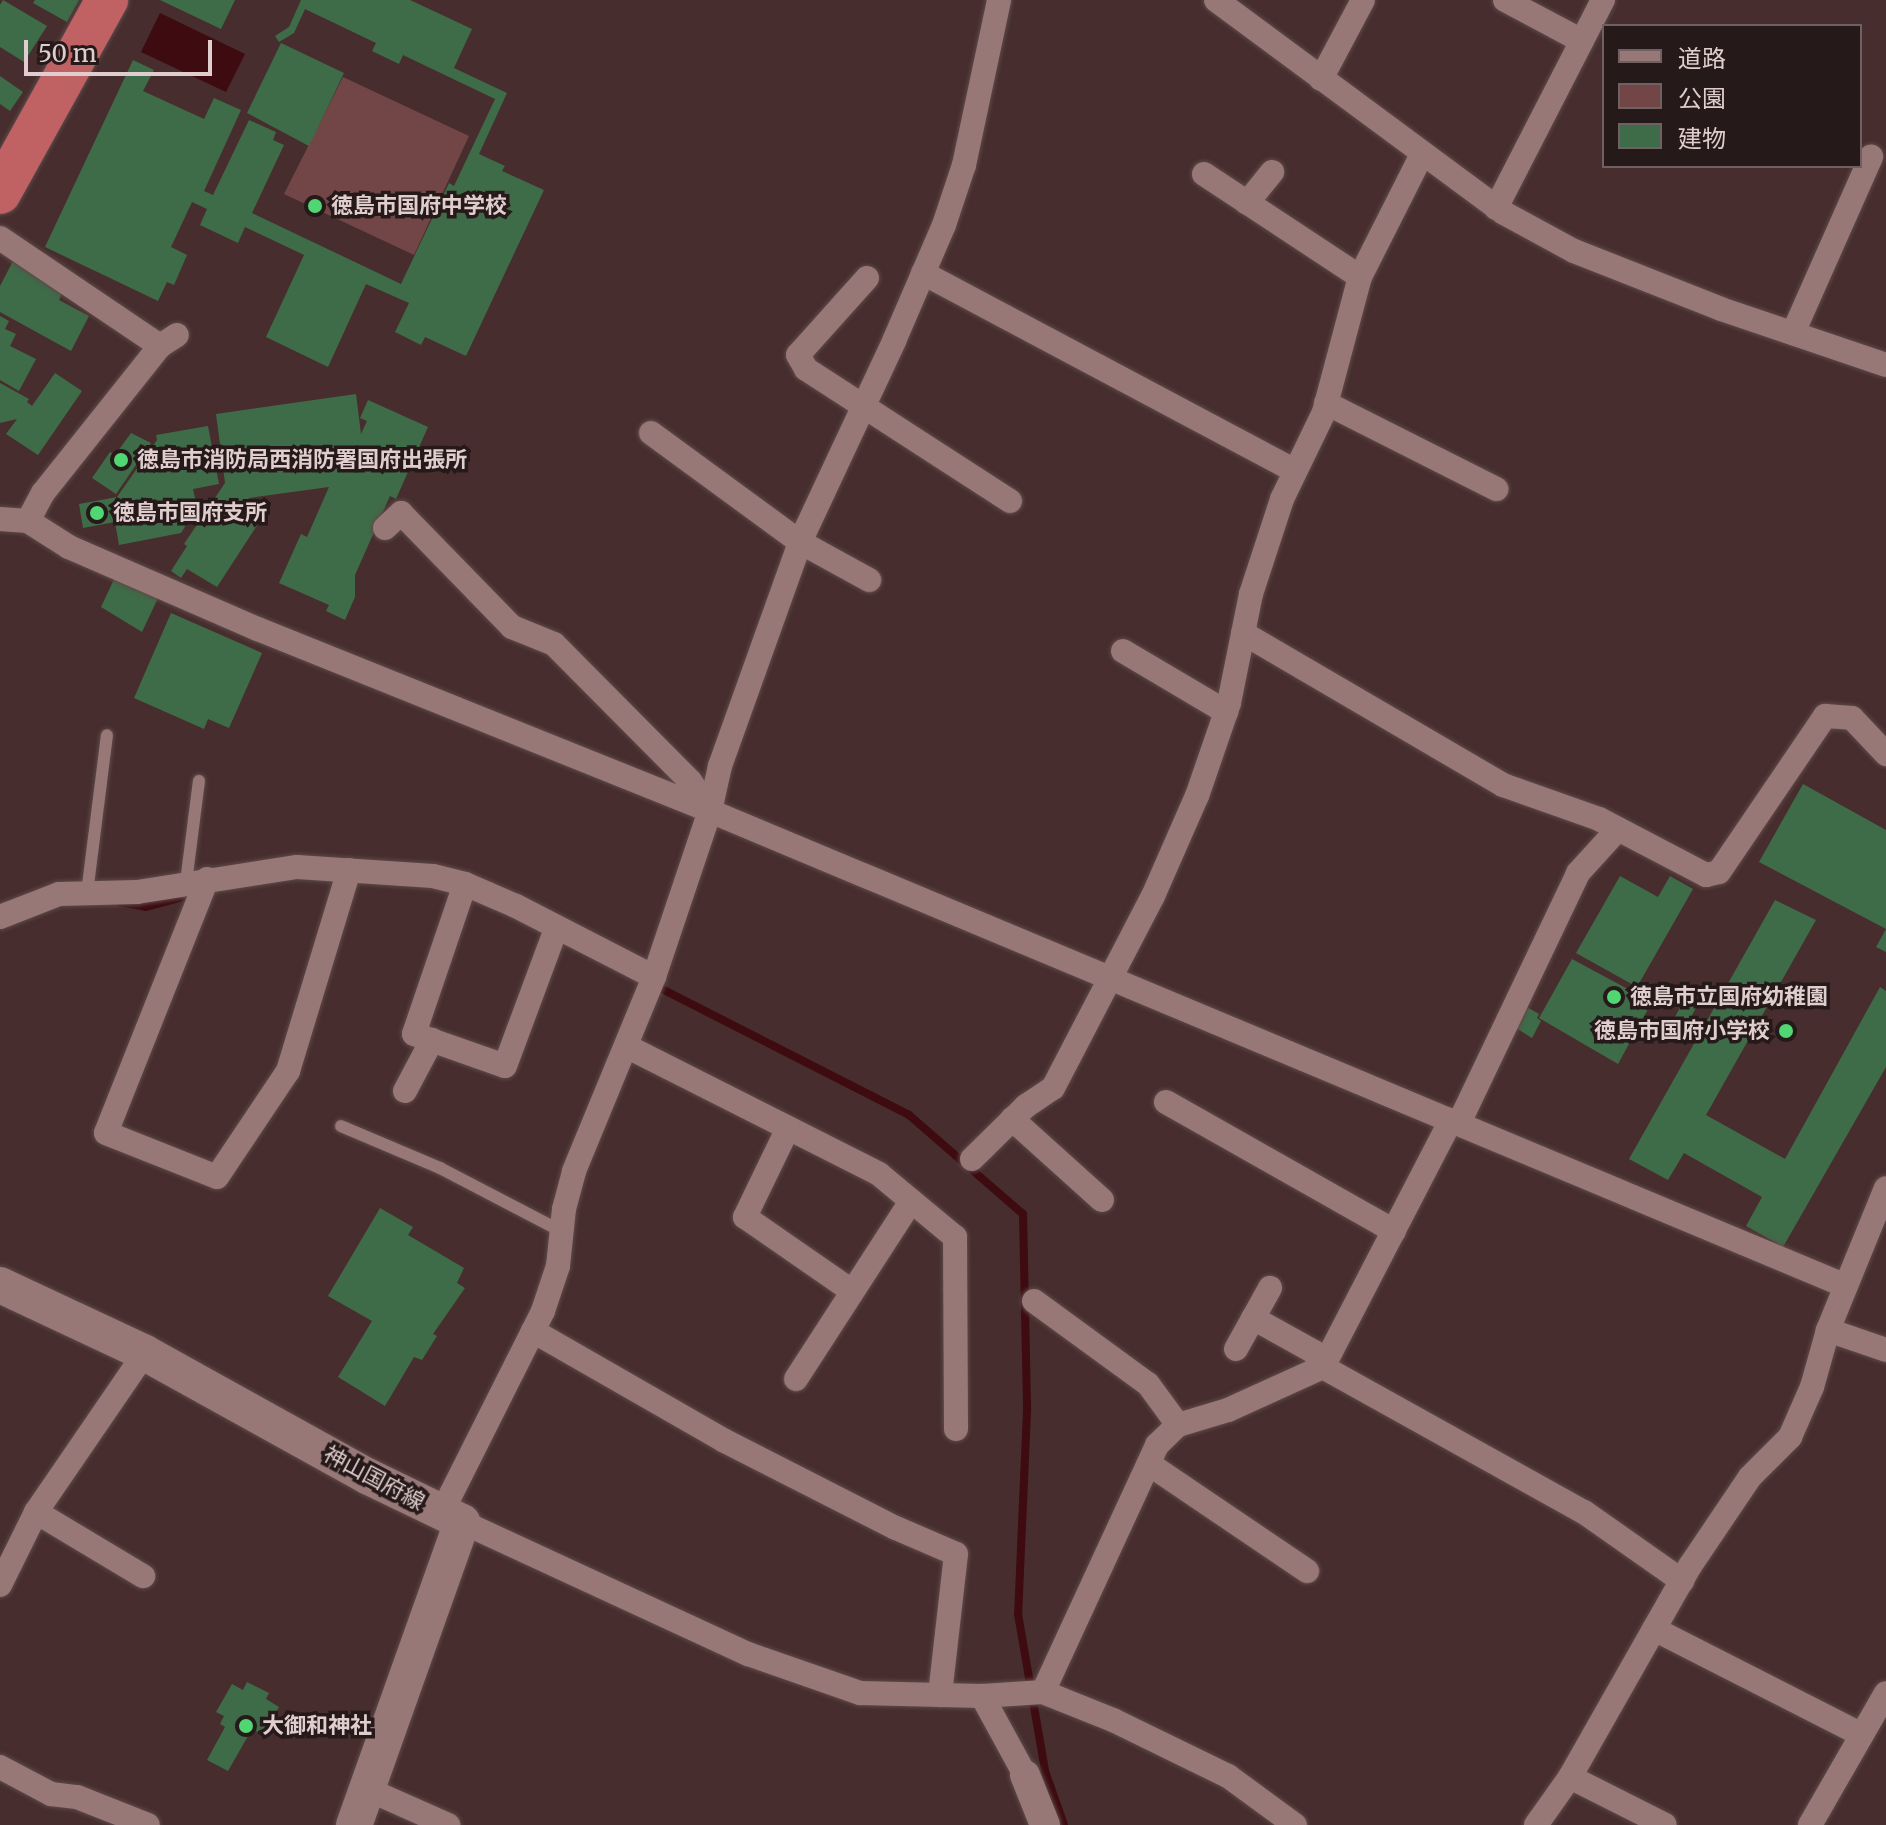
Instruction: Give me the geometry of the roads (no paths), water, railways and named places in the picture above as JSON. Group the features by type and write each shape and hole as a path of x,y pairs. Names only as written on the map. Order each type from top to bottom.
{"highway":[{"path":"0,193 107,0"}],"main road":[{"name":"神山国府線","path":"0,1285 145,1353 452,1518"},
{"path":"354,1825 452,1518"}],"street":[{"path":"999,0 964,165 923,273 800,542 720,766 710,811 654,977 628,1047 574,1171 561,1231 558,1266 452,1518 748,1654 860,1693 982,1696 1038,1692 1113,1720 1228,1776 1295,1825"},
{"path":"1216,0 1496,208 1574,251 1886,365"},
{"path":"1321,79 1363,0"},
{"path":"1505,0 1582,41"},
{"path":"1496,208 1603,0"},
{"path":"972,1159 1012,1119 1053,1088 1111,979 1197,796 1226,712 1251,594 1282,499 1326,403 1360,277 1422,154"},
{"path":"1793,333 1871,157"},
{"path":"1247,203 1272,172"},
{"path":"1204,174 1360,277"},
{"path":"0,238 168,341 43,493 28,521"},
{"path":"923,273 1295,471"},
{"path":"867,278 798,355 806,369 1010,501"},
{"path":"1326,403 1496,489"},
{"path":"651,433 800,542 869,580"},
{"path":"385,528 401,513 512,627 554,644 690,781 710,811"},
{"path":"0,519 28,521 69,547 258,629 710,811 1846,1286"},
{"path":"1243,633 1503,785 1618,829 1706,875 1719,872 1825,716 1852,718 1886,754"},
{"path":"1123,651 1226,712"},
{"path":"1038,1692 1157,1445 1178,1425 1228,1410 1323,1367 1455,1121 1578,873 1618,829"},
{"path":"0,917 59,894 137,892 196,880 297,867 433,876 465,884 516,906 654,977"},
{"path":"196,880 106,1133 217,1177 288,1071 349,870"},
{"path":"465,884 414,1034 505,1066 556,929"},
{"path":"405,1091 432,1040"},
{"path":"628,1047 879,1174 955,1237 956,1429"},
{"path":"1166,1102 1394,1231"},
{"path":"1012,1119 1102,1200"},
{"path":"788,1128 745,1217 852,1291"},
{"path":"1536,1825 1570,1777 1682,1581 1750,1477 1790,1437 1812,1387 1828,1330 1886,1188"},
{"path":"796,1379 911,1201"},
{"path":"1236,1349 1270,1288"},
{"path":"1034,1301 1148,1384 1178,1425"},
{"path":"1253,1318 1314,1352 1323,1367 1584,1512 1682,1581"},
{"path":"1828,1330 1886,1350"},
{"path":"533,1331 723,1440 896,1528 956,1554 940,1695"},
{"path":"0,1585 36,1512 145,1353"},
{"path":"1149,1464 1307,1571"},
{"path":"36,1512 143,1576"},
{"path":"1654,1629 1862,1735"},
{"path":"1810,1825 1886,1693"},
{"path":"982,1696 1025,1775 1045,1825"},
{"path":"0,1767 51,1794 77,1797 146,1825"},
{"path":"1570,1777 1665,1825"},
{"path":"367,1789 448,1825"}],"lane":[{"path":"87,893 107,735"},
{"path":"196,880 199,781"},
{"path":"341,1126 440,1168 561,1231"}],"waterway":[{"path":"119,902 146,907 184,897"},
{"path":"660,988 909,1115 1023,1214 1027,1411 1018,1614 1045,1771 1064,1825"}],"place":[{"name":"徳島市国府中学校","path":"315,206"},
{"name":"徳島市消防局西消防署国府出張所","path":"121,460"},
{"name":"徳島市国府支所","path":"97,513"},
{"name":"徳島市立国府幼稚園","path":"1614,997"},
{"name":"徳島市国府小学校","path":"1786,1031"},
{"name":"大御和神社","path":"246,1726"}]}
